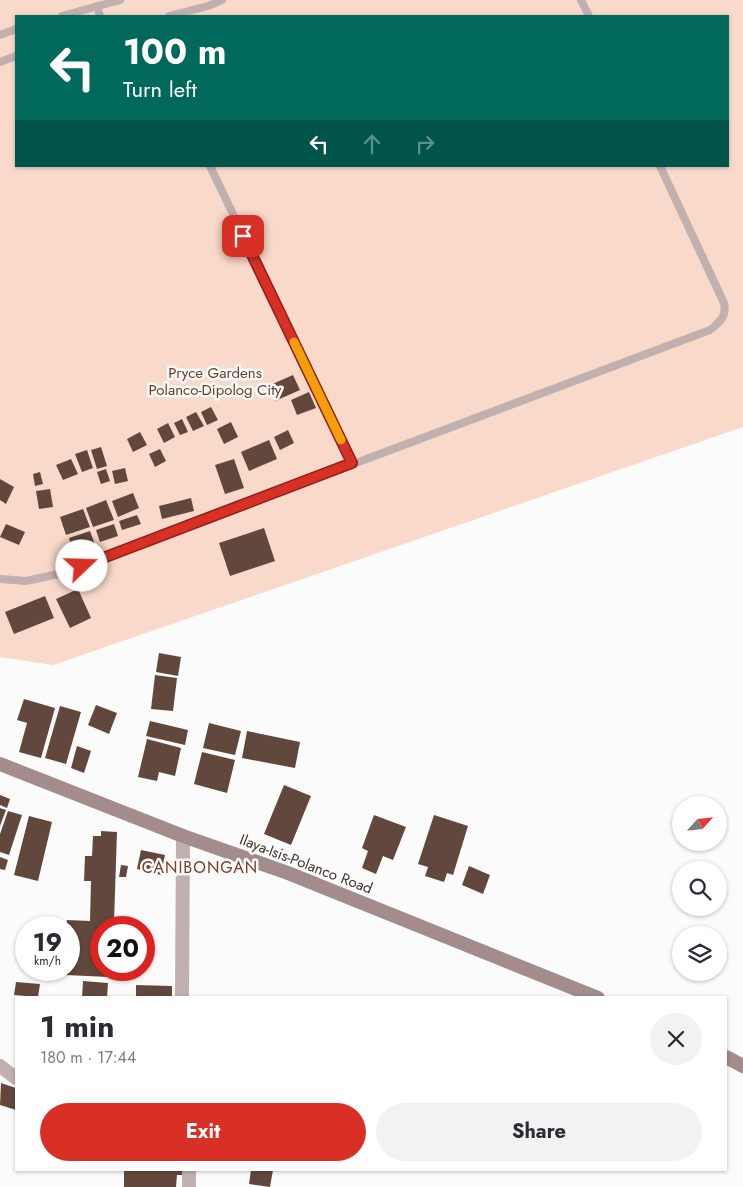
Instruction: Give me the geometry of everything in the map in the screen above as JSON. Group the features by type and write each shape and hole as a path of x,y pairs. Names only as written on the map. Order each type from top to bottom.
{"main road":[{"name":"Ilaya-Isis-Polanco Road","path":"0,764 183,836 288,873 593,996"},
{"path":"727,1058 743,1066"}],"street":[{"path":"182,996 183,836"},
{"path":"0,1066 15,1077"},
{"path":"188,1171 189,1187"}],"lane":[{"path":"65,15 120,0"},
{"path":"173,15 208,6 222,0"},
{"path":"581,0 588,15"},
{"path":"96,6 100,15"},
{"path":"0,35 15,29"},
{"path":"0,62 15,56"},
{"path":"210,167 352,463"},
{"path":"0,579 26,582 64,573 701,333 720,322 726,311 724,303 660,167"}],"green space":[{"name":"Pryce Gardens Polanco-Dipolog City","path":"0,0 743,0 743,427 53,665 0,657"}],"building":[{"path":"293,375 300,390 275,401 268,386"},
{"path":"309,392 316,408 297,415 291,400"},
{"path":"211,407 218,420 207,425 201,412"},
{"path":"196,412 204,426 193,431 186,417"},
{"path":"182,419 188,432 180,435 174,423"},
{"path":"231,422 238,437 224,444 217,429"},
{"path":"168,423 175,437 164,443 157,429"},
{"path":"288,430 294,443 280,450 274,437"},
{"path":"140,432 147,445 133,452 127,439"},
{"path":"269,440 277,459 249,471 241,452"},
{"path":"101,447 107,466 97,469 91,450"},
{"path":"160,449 166,461 155,467 149,454"},
{"path":"87,450 93,468 82,472 75,454"},
{"path":"71,459 78,474 63,480 56,465"},
{"path":"234,459 244,488 225,494 215,465"},
{"path":"125,468 128,481 115,484 112,471"},
{"path":"106,469 110,481 101,484 97,472"},
{"path":"40,472 43,484 35,486 33,474"},
{"path":"0,479 14,487 6,504 0,500"},
{"path":"50,489 53,507 39,509 36,491"},
{"path":"133,493 139,508 118,517 112,501"},
{"path":"191,498 194,511 162,519 159,506"},
{"path":"106,500 114,520 93,527 86,508"},
{"path":"83,509 90,527 66,535 60,517"},
{"path":"137,515 141,524 122,530 119,521"},
{"path":"6,524 25,532 19,545 0,537"},
{"path":"114,524 118,536 100,542 96,530"},
{"path":"264,528 275,561 230,576 219,543"},
{"path":"90,531 98,553 76,560 69,538"},
{"path":"78,589 91,618 70,628 56,599"},
{"path":"45,596 54,618 14,634 5,612"},
{"path":"159,653 181,657 178,676 156,672"},
{"path":"155,675 177,678 173,711 151,709"},
{"path":"24,699 55,708 41,758 19,752 27,723 17,720"},
{"path":"96,705 117,713 109,734 88,725"},
{"path":"60,706 81,712 66,764 45,758"},
{"path":"150,721 188,730 185,745 146,736"},
{"path":"209,723 241,731 235,755 203,748"},
{"path":"247,731 300,742 295,768 242,758"},
{"path":"147,739 181,748 175,776 159,772 157,781 138,777"},
{"path":"77,746 91,751 84,773 71,768"},
{"path":"202,752 235,760 227,793 194,784"},
{"path":"284,785 311,796 291,845 264,834"},
{"path":"0,795 10,799 7,808 0,805"},
{"path":"0,808 6,810 0,826"},
{"path":"8,811 22,815 9,855 0,852 0,834"},
{"path":"374,815 406,827 393,860 383,856 376,874 362,868 368,851 362,848"},
{"path":"434,815 468,826 453,875 447,873 444,882 425,876 428,867 418,864"},
{"path":"29,816 52,822 38,881 14,875"},
{"path":"101,831 117,832 114,916 90,916 91,881 84,881 85,856 92,856 93,836 101,836"},
{"path":"141,850 165,855 161,875 137,869"},
{"path":"0,857 8,860 5,870 0,869"},
{"path":"121,865 128,866 126,877 119,877"},
{"path":"469,866 490,875 483,894 462,885"},
{"path":"80,921 90,921 90,976 80,976"},
{"path":"83,981 108,983 107,996 82,996"},
{"path":"16,982 40,984 38,996 14,995"},
{"path":"136,985 172,986 172,996 136,996"},
{"path":"1,1083 15,1088 15,1110 0,1105"},
{"path":"124,1171 185,1171 185,1175 177,1175 176,1187 124,1187"},
{"path":"251,1171 273,1171 270,1187 249,1184"}],"slow traffic":[{"path":"294,342 341,440"}],"district":[{"name":"CANIBONGAN","path":"200,867"}],"route":[{"path":"82,566 352,463 243,236"}]}
